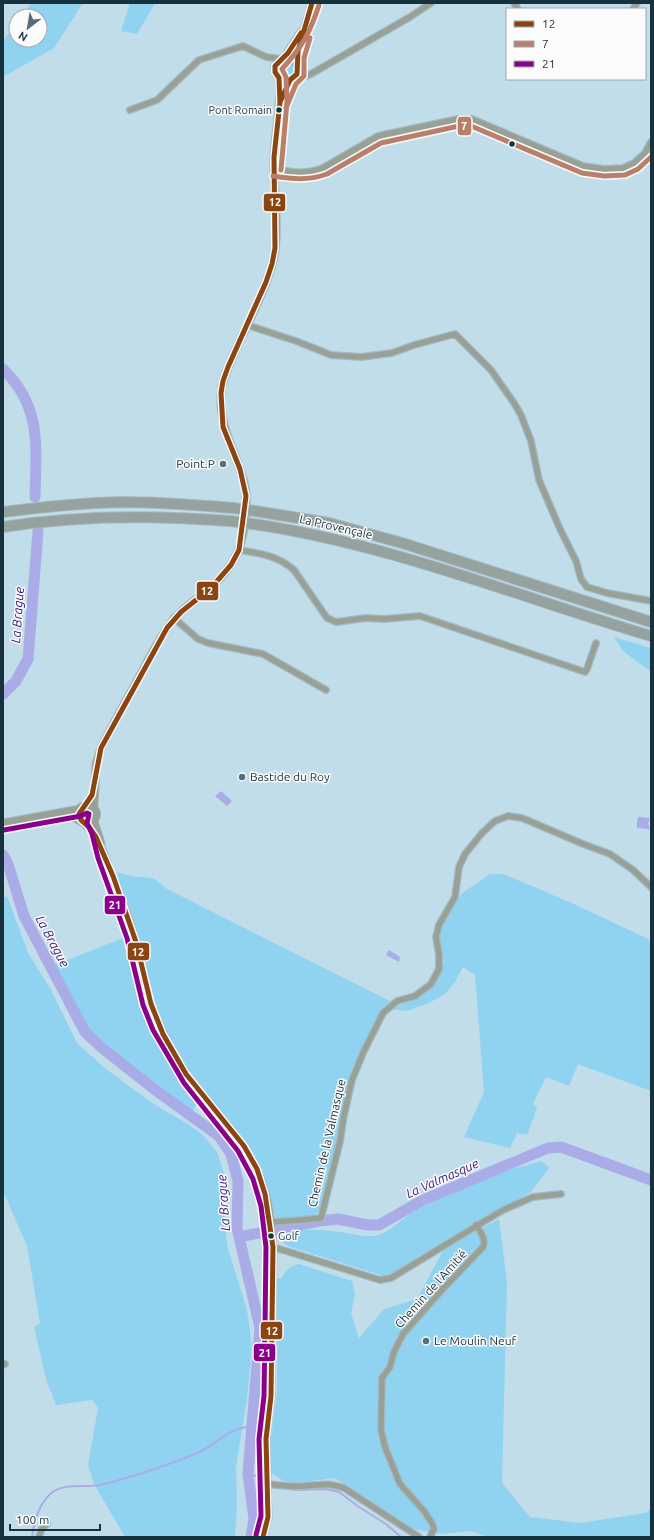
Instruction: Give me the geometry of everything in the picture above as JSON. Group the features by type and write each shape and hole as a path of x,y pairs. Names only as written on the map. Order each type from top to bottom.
{"highway":[{"name":"La Provençale","path":"3,512 55,506 122,502 233,508 329,523 442,555 651,622"},
{"name":"La Provençale","path":"3,527 57,520 150,517 253,524 308,533 376,550 651,636"}],"street":[{"path":"280,102 290,80 297,74 298,51 312,3"},
{"path":"297,74 306,76 311,74 410,17 431,3"},
{"path":"290,80 284,81 279,78 275,72 275,66 292,47 306,23"},
{"path":"130,110 157,100 199,60 243,46 266,57 275,66"},
{"path":"266,57 293,60 297,64"},
{"path":"263,1537 268,1517 266,1439 271,1396 273,1246 267,1200 260,1176 244,1147 178,1062 160,1027 150,1003 134,936 94,821 96,816 94,808 96,764 101,748 156,646 174,618 217,582 230,565 238,550 242,534 246,496 240,469 224,426 221,394 228,367 266,282 272,264 275,242 274,169 280,102 279,78"},
{"path":"274,169 304,173 313,171 323,168 378,136 458,119 472,119 577,164 604,169 623,168 634,163 645,153 651,142"},
{"path":"247,325 296,340 331,355 361,356 392,353 414,345 455,334 491,370 521,415 531,441 538,480 576,561 581,579 587,587 607,593 651,601"},
{"path":"238,550 260,553 287,563 294,570 327,618 336,622 366,618 384,619 420,616 585,672 596,642"},
{"path":"174,618 198,639 208,643 263,654 326,690"},
{"path":"3,823 80,809 86,805 92,796 95,784"},
{"path":"86,805 94,808"},
{"path":"80,809 78,814 82,821 94,834 105,856"},
{"path":"57,813 65,814 91,823 94,821"},
{"name":"Chemin de la Valmasque","path":"271,1224 321,1218 340,1141 352,1080 363,1053 383,1013 397,1001 415,996 431,984 440,969 436,937 439,925 455,897 459,867 465,854 482,833 495,821 508,816 522,818 610,854 633,870 651,887"},
{"path":"273,1246 380,1280 392,1278 476,1225 503,1210 533,1197 561,1194"},
{"name":"Chemin de l'Amitié","path":"430,1537 434,1529 432,1523 424,1511 400,1484 390,1460 381,1430 382,1378 390,1367 394,1352 403,1334 483,1247 485,1243 481,1232 476,1225"},
{"path":"266,1484 310,1486 328,1483 344,1488 419,1537"},
{"path":"39,1537 42,1528 47,1524"}],"shaded area":[{"path":"31,3 83,3 54,48 3,77 3,41 8,34 8,48 48,48 48,8 28,8"},
{"path":"130,3 155,3 137,34 121,31"},
{"path":"287,62 292,64 294,69 292,74 287,76 282,74 280,69 282,64"},
{"path":"614,637 651,648 651,672 623,651"},
{"path":"221,791 232,801 227,806 215,796"},
{"path":"638,817 649,818 650,820 648,823 650,829 637,828"},
{"path":"116,872 154,879 165,888 390,1001 383,1008 354,1065 348,1084 322,1208 315,1215 293,1220 278,1219 275,1217 267,1185 256,1159 247,1145 187,1068 165,1029 155,1001 135,926"},
{"path":"490,874 503,874 574,904 648,939 651,943 651,1091 578,1064 569,1086 546,1077 533,1104 537,1108 527,1135 517,1133 510,1148 464,1137 484,1092 475,975 463,967 455,982 445,994 429,1003 407,1011 389,1009 414,999 438,975 444,961 438,933 445,918 461,894"},
{"path":"7,896 28,953 51,990 77,1043 106,1069 140,1094 203,1135 217,1152 225,1176 224,1206 227,1245 247,1310 252,1346 247,1398 236,1467 237,1507 235,1537 125,1537 94,1484 88,1465 98,1408 92,1400 56,1405 46,1379 34,1327 40,1323 27,1246 3,1191 3,899"},
{"path":"128,936 139,984 150,1019 181,1075 200,1100 192,1112 150,1082 90,1032 80,1017 55,965"},
{"path":"389,950 400,957 399,962 386,955"},
{"path":"542,1161 549,1168 531,1192 419,1256 396,1271 384,1276 290,1247 283,1243 280,1238 281,1232 296,1229 327,1230 369,1236 380,1235 413,1212 448,1194 494,1175"},
{"path":"499,1219 507,1283 502,1483 530,1517 580,1523 645,1513 651,1509 651,1537 488,1537 471,1531 442,1534 413,1529 335,1478 295,1483 284,1481 268,1470 277,1391 277,1278 281,1279 288,1269 299,1264 352,1281 355,1294 351,1313 359,1338 384,1309 417,1299 444,1249"}],"waterway":[{"name":"La Brague","path":"3,369 16,383 25,398 31,413 36,444 35,497"},
{"name":"La Brague","path":"3,694 16,681 28,659 38,531"},
{"name":"La Brague","path":"3,855 8,864 24,916 85,1032 102,1048 154,1089 219,1136 231,1154 238,1181 237,1228 260,1328 248,1474 254,1519 251,1537"},
{"name":"La Valmasque","path":"239,1237 319,1221 338,1219 368,1225 379,1225 423,1200 548,1148 561,1147 651,1180"},
{"path":"32,1537 38,1512 45,1500 54,1491 70,1486 99,1485 137,1475 198,1453 238,1429 251,1427"},
{"path":"248,1474 257,1476"},
{"path":"293,1490 326,1489 339,1492 386,1524 401,1537"}],"transit line":[{"name":"12","path":"263,1537 268,1517 266,1439 271,1396 273,1247 265,1194 257,1169 244,1146 186,1074 163,1034 151,1004 136,942 113,876 96,837 89,827 81,820 79,814 92,795 101,748 167,628 181,612 211,588 231,565 239,550 246,496 240,469 223,427 221,393 228,367 266,282 272,264 275,248 274,157 280,102 290,80 297,74 298,51 312,3"},
{"name":"7","path":"281,170 287,102 286,77 282,69 305,39 319,5"},
{"name":"12","path":"280,104 279,78 275,72 275,66 288,53 301,33"},
{"name":"7","path":"286,108 296,84 304,76 304,58 310,38"},
{"name":"7","path":"273,176 300,179 313,178 327,174 381,143 459,126 471,126 582,173 604,176 625,175 638,169 651,157"},
{"name":"21","path":"4,830 81,816 87,813 89,814 87,823 127,938 143,1005 153,1030 184,1083 238,1151 253,1179 261,1206 266,1247 264,1396 259,1439 261,1516 256,1535"}],"place":[{"name":"Pont Romain","path":"279,110"},
{"name":"Point.P","path":"223,464"},
{"name":"Bastide du Roy","path":"242,777"},
{"name":"Golf","path":"271,1236"},
{"name":"Le Moulin Neuf","path":"426,1341"}]}
